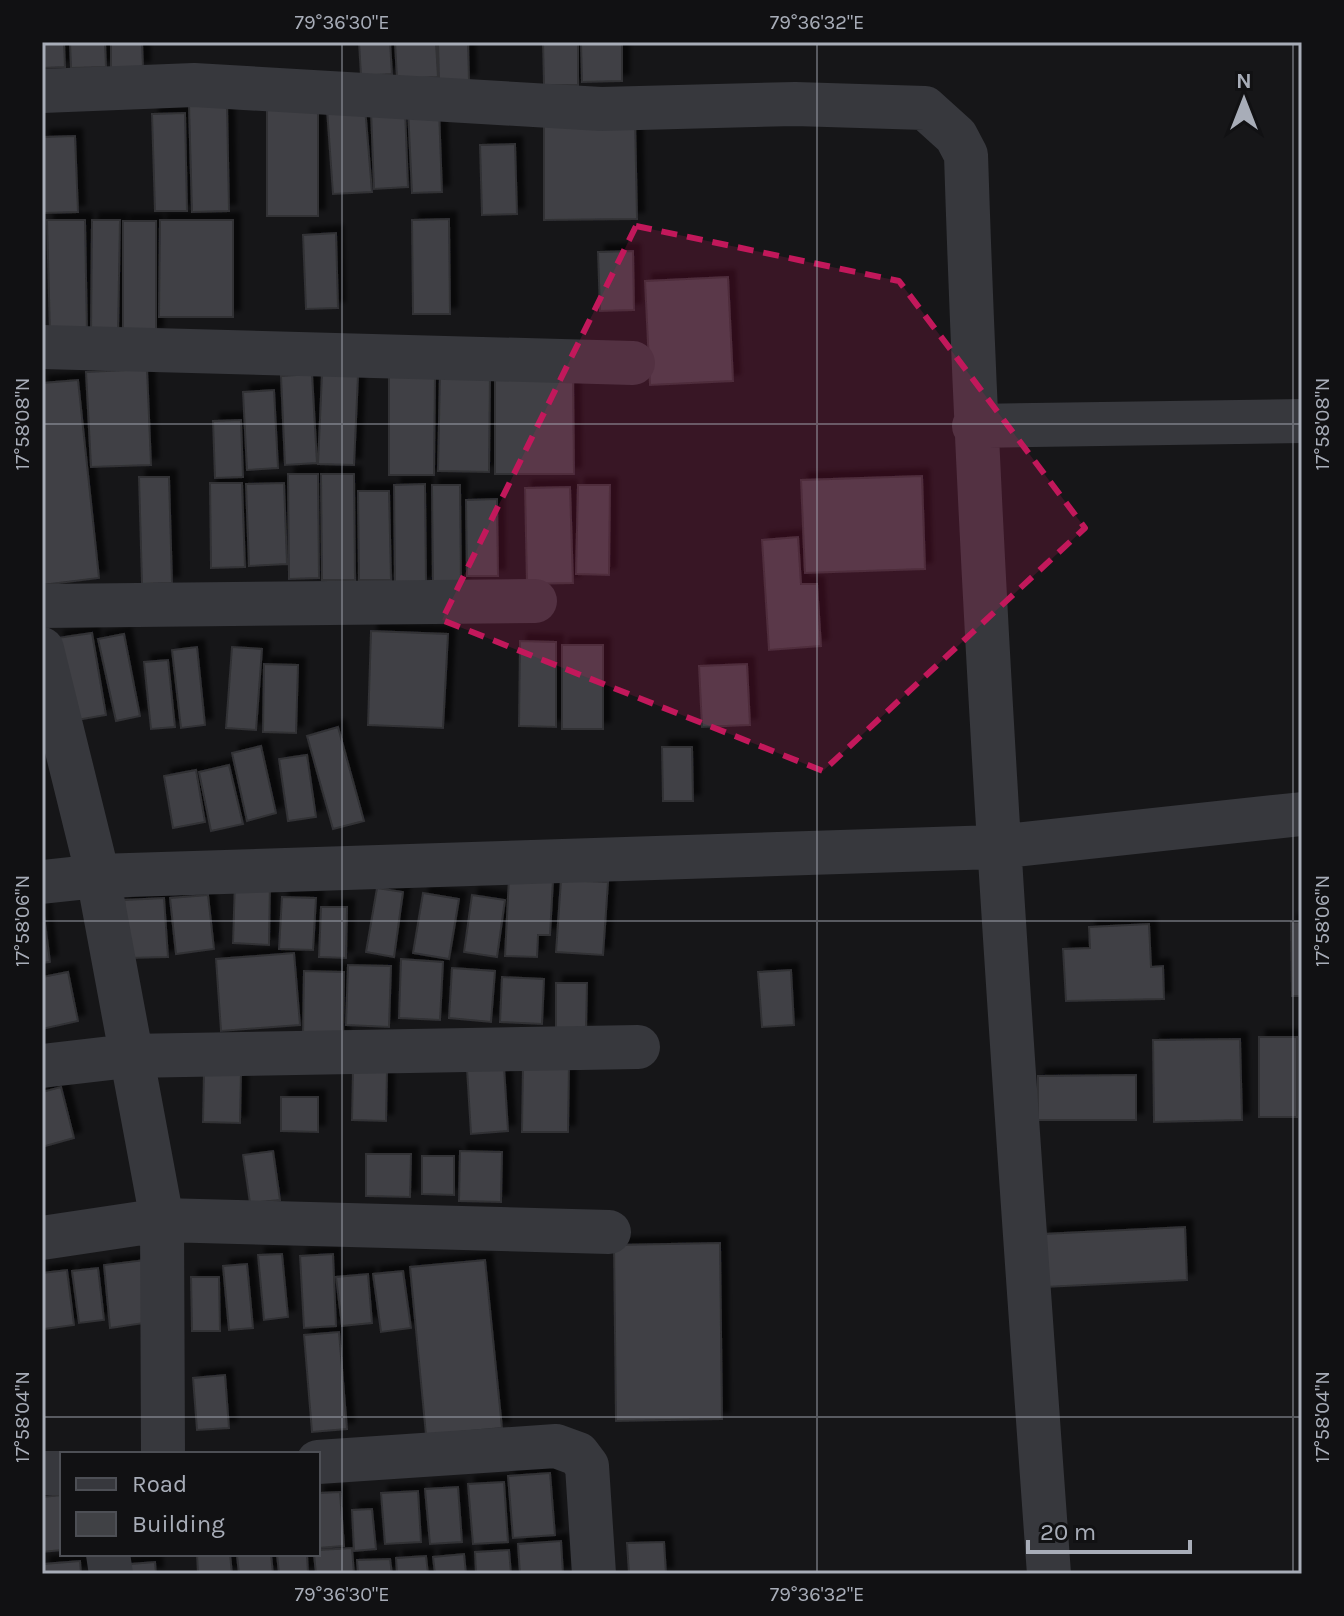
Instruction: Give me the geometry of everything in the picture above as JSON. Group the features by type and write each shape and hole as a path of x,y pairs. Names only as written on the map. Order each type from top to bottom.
{"street":[{"path":"42,91 194,85 601,109 795,104 925,108 956,136 966,155 974,426 996,847 1049,1574"},
{"path":"42,347 633,363"},
{"path":"974,426 1302,421"},
{"path":"42,606 535,601"},
{"path":"42,649 98,876 128,1056 162,1220 163,1452"},
{"path":"42,882 98,876 996,847 1302,814"},
{"path":"42,1066 128,1056 638,1047"},
{"path":"42,1238 162,1220 609,1232"},
{"path":"320,1462 556,1446 578,1454 587,1466 594,1574"}],"highlighted area":[{"path":"636,226 899,281 1085,528 823,771 442,620"}],"building":[{"path":"42,42 64,42 65,67 42,68"},
{"path":"70,42 105,42 106,67 71,68"},
{"path":"111,42 142,42 143,68 111,69"},
{"path":"359,42 390,42 392,74 361,76"},
{"path":"395,42 436,42 438,77 397,79"},
{"path":"438,42 468,42 469,81 439,82"},
{"path":"543,42 578,42 578,85 544,85"},
{"path":"581,42 622,42 622,81 582,82"},
{"path":"227,104 229,211 192,212 189,105"},
{"path":"365,107 372,192 333,194 327,109"},
{"path":"267,108 318,108 318,216 267,216"},
{"path":"405,109 408,187 374,189 371,110"},
{"path":"408,109 439,109 442,192 412,193"},
{"path":"185,113 187,211 155,211 152,114"},
{"path":"635,117 637,219 544,220 544,118"},
{"path":"75,136 78,212 44,213 43,137"},
{"path":"515,144 517,214 482,215 480,145"},
{"path":"449,219 450,314 413,314 412,220"},
{"path":"47,220 85,220 87,334 50,335"},
{"path":"92,220 120,220 118,334 91,334"},
{"path":"160,220 233,220 233,317 159,317"},
{"path":"123,221 156,221 156,334 123,334"},
{"path":"336,233 338,308 306,309 303,235"},
{"path":"633,251 634,310 600,311 598,252"},
{"path":"728,277 733,381 650,385 645,281"},
{"path":"147,369 151,465 91,467 86,372"},
{"path":"573,372 574,474 495,474 495,373"},
{"path":"389,373 435,374 434,475 389,475"},
{"path":"440,373 490,374 489,472 438,471"},
{"path":"312,374 317,463 285,465 281,376"},
{"path":"322,374 358,375 354,465 318,464"},
{"path":"78,380 99,578 42,585 42,383"},
{"path":"274,390 278,468 247,470 243,392"},
{"path":"241,420 243,477 215,478 213,421"},
{"path":"288,474 318,474 319,578 289,579"},
{"path":"321,474 354,474 355,580 322,580"},
{"path":"922,476 925,569 805,573 801,480"},
{"path":"139,477 169,477 172,583 142,584"},
{"path":"210,483 242,483 245,567 211,568"},
{"path":"284,483 287,564 249,566 246,484"},
{"path":"425,484 426,584 395,584 394,485"},
{"path":"432,485 460,485 461,585 433,586"},
{"path":"578,485 610,485 609,575 576,574"},
{"path":"570,487 573,583 527,584 525,488"},
{"path":"358,491 389,491 391,580 359,580"},
{"path":"497,499 498,576 467,576 466,500"},
{"path":"798,537 801,584 817,584 821,646 769,650 762,540"},
{"path":"371,631 448,634 443,728 368,725"},
{"path":"92,633 106,715 71,721 57,638"},
{"path":"124,634 140,716 116,721 98,639"},
{"path":"520,641 556,642 556,727 519,726"},
{"path":"562,645 603,645 603,729 562,729"},
{"path":"197,647 205,725 181,728 172,650"},
{"path":"232,647 262,649 256,730 226,728"},
{"path":"168,660 175,727 151,729 144,662"},
{"path":"264,664 298,665 296,733 263,732"},
{"path":"747,664 750,725 702,727 699,666"},
{"path":"338,727 364,821 333,829 307,736"},
{"path":"261,746 276,813 247,821 232,753"},
{"path":"662,747 692,747 693,801 663,801"},
{"path":"307,755 316,817 288,821 279,759"},
{"path":"229,765 243,824 211,831 199,772"},
{"path":"196,770 205,822 173,828 164,776"},
{"path":"509,877 553,880 550,935 538,935 537,957 505,956"},
{"path":"235,880 270,881 269,945 233,943"},
{"path":"561,880 608,882 603,955 556,952"},
{"path":"377,888 403,892 394,957 366,952"},
{"path":"423,893 459,899 449,959 413,953"},
{"path":"208,895 214,949 176,954 170,898"},
{"path":"472,895 505,900 497,957 464,952"},
{"path":"282,897 316,898 313,950 279,949"},
{"path":"164,898 168,957 128,958 124,900"},
{"path":"42,900 50,962 42,963"},
{"path":"321,907 347,907 346,958 319,957"},
{"path":"1291,922 1302,922 1302,996 1292,996"},
{"path":"1149,924 1151,967 1163,966 1164,999 1066,1001 1063,949 1090,948 1089,927"},
{"path":"294,953 300,1025 221,1031 216,959"},
{"path":"401,959 443,962 440,1020 399,1018"},
{"path":"348,965 391,966 389,1027 346,1025"},
{"path":"452,968 495,971 491,1022 449,1018"},
{"path":"791,970 794,1025 762,1027 758,972"},
{"path":"304,971 344,972 343,1037 303,1037"},
{"path":"68,972 78,1021 42,1029 42,977"},
{"path":"502,977 544,979 542,1024 500,1022"},
{"path":"556,983 587,983 586,1030 556,1030"},
{"path":"1259,1037 1297,1037 1297,1117 1259,1117"},
{"path":"1240,1039 1242,1120 1154,1122 1153,1040"},
{"path":"523,1062 569,1063 568,1132 522,1132"},
{"path":"504,1067 508,1131 471,1134 467,1069"},
{"path":"353,1068 387,1069 386,1121 352,1120"},
{"path":"204,1070 241,1070 240,1123 203,1122"},
{"path":"1136,1075 1136,1120 1038,1120 1038,1076"},
{"path":"61,1087 74,1138 42,1147 42,1092"},
{"path":"281,1097 318,1097 318,1132 281,1131"},
{"path":"273,1151 280,1200 250,1203 243,1155"},
{"path":"460,1151 502,1152 501,1202 459,1201"},
{"path":"366,1154 411,1154 410,1197 366,1196"},
{"path":"422,1156 454,1156 454,1195 422,1194"},
{"path":"1185,1227 1187,1280 1045,1287 1043,1234"},
{"path":"720,1243 722,1419 616,1421 614,1245"},
{"path":"282,1254 288,1317 264,1320 258,1255"},
{"path":"333,1254 336,1326 304,1328 300,1256"},
{"path":"145,1260 151,1322 110,1328 104,1265"},
{"path":"485,1260 502,1428 426,1435 410,1267"},
{"path":"247,1264 253,1328 229,1330 223,1266"},
{"path":"98,1268 104,1320 79,1323 72,1271"},
{"path":"67,1270 74,1325 44,1329 42,1273"},
{"path":"403,1271 411,1328 381,1332 373,1274"},
{"path":"368,1274 372,1323 342,1326 336,1277"},
{"path":"191,1277 219,1277 220,1331 192,1331"},
{"path":"339,1332 347,1429 312,1432 304,1335"},
{"path":"225,1375 229,1428 197,1430 193,1378"},
{"path":"550,1473 555,1535 513,1538 508,1476"},
{"path":"504,1482 508,1542 473,1544 468,1484"},
{"path":"458,1487 462,1542 430,1544 425,1489"},
{"path":"418,1491 421,1542 385,1544 381,1493"},
{"path":"340,1492 344,1546 320,1548 320,1493"},
{"path":"60,1495 60,1550 42,1552 42,1497"},
{"path":"372,1509 376,1549 354,1551 352,1510"},
{"path":"561,1541 563,1574 520,1574 518,1544"},
{"path":"664,1542 666,1574 629,1574 627,1543"},
{"path":"352,1548 354,1574 316,1574 314,1556 320,1556 320,1550"},
{"path":"509,1550 511,1574 476,1574 475,1552"},
{"path":"464,1554 466,1574 435,1574 433,1557"},
{"path":"197,1556 230,1556 232,1574 198,1574"},
{"path":"237,1556 271,1556 273,1574 239,1574"},
{"path":"277,1556 307,1556 308,1574 279,1574"},
{"path":"426,1556 428,1574 397,1574 396,1558"},
{"path":"390,1559 392,1574 358,1574 357,1560"},
{"path":"80,1561 81,1574 44,1574 43,1564"},
{"path":"155,1562 156,1574 119,1574 118,1565"}]}
